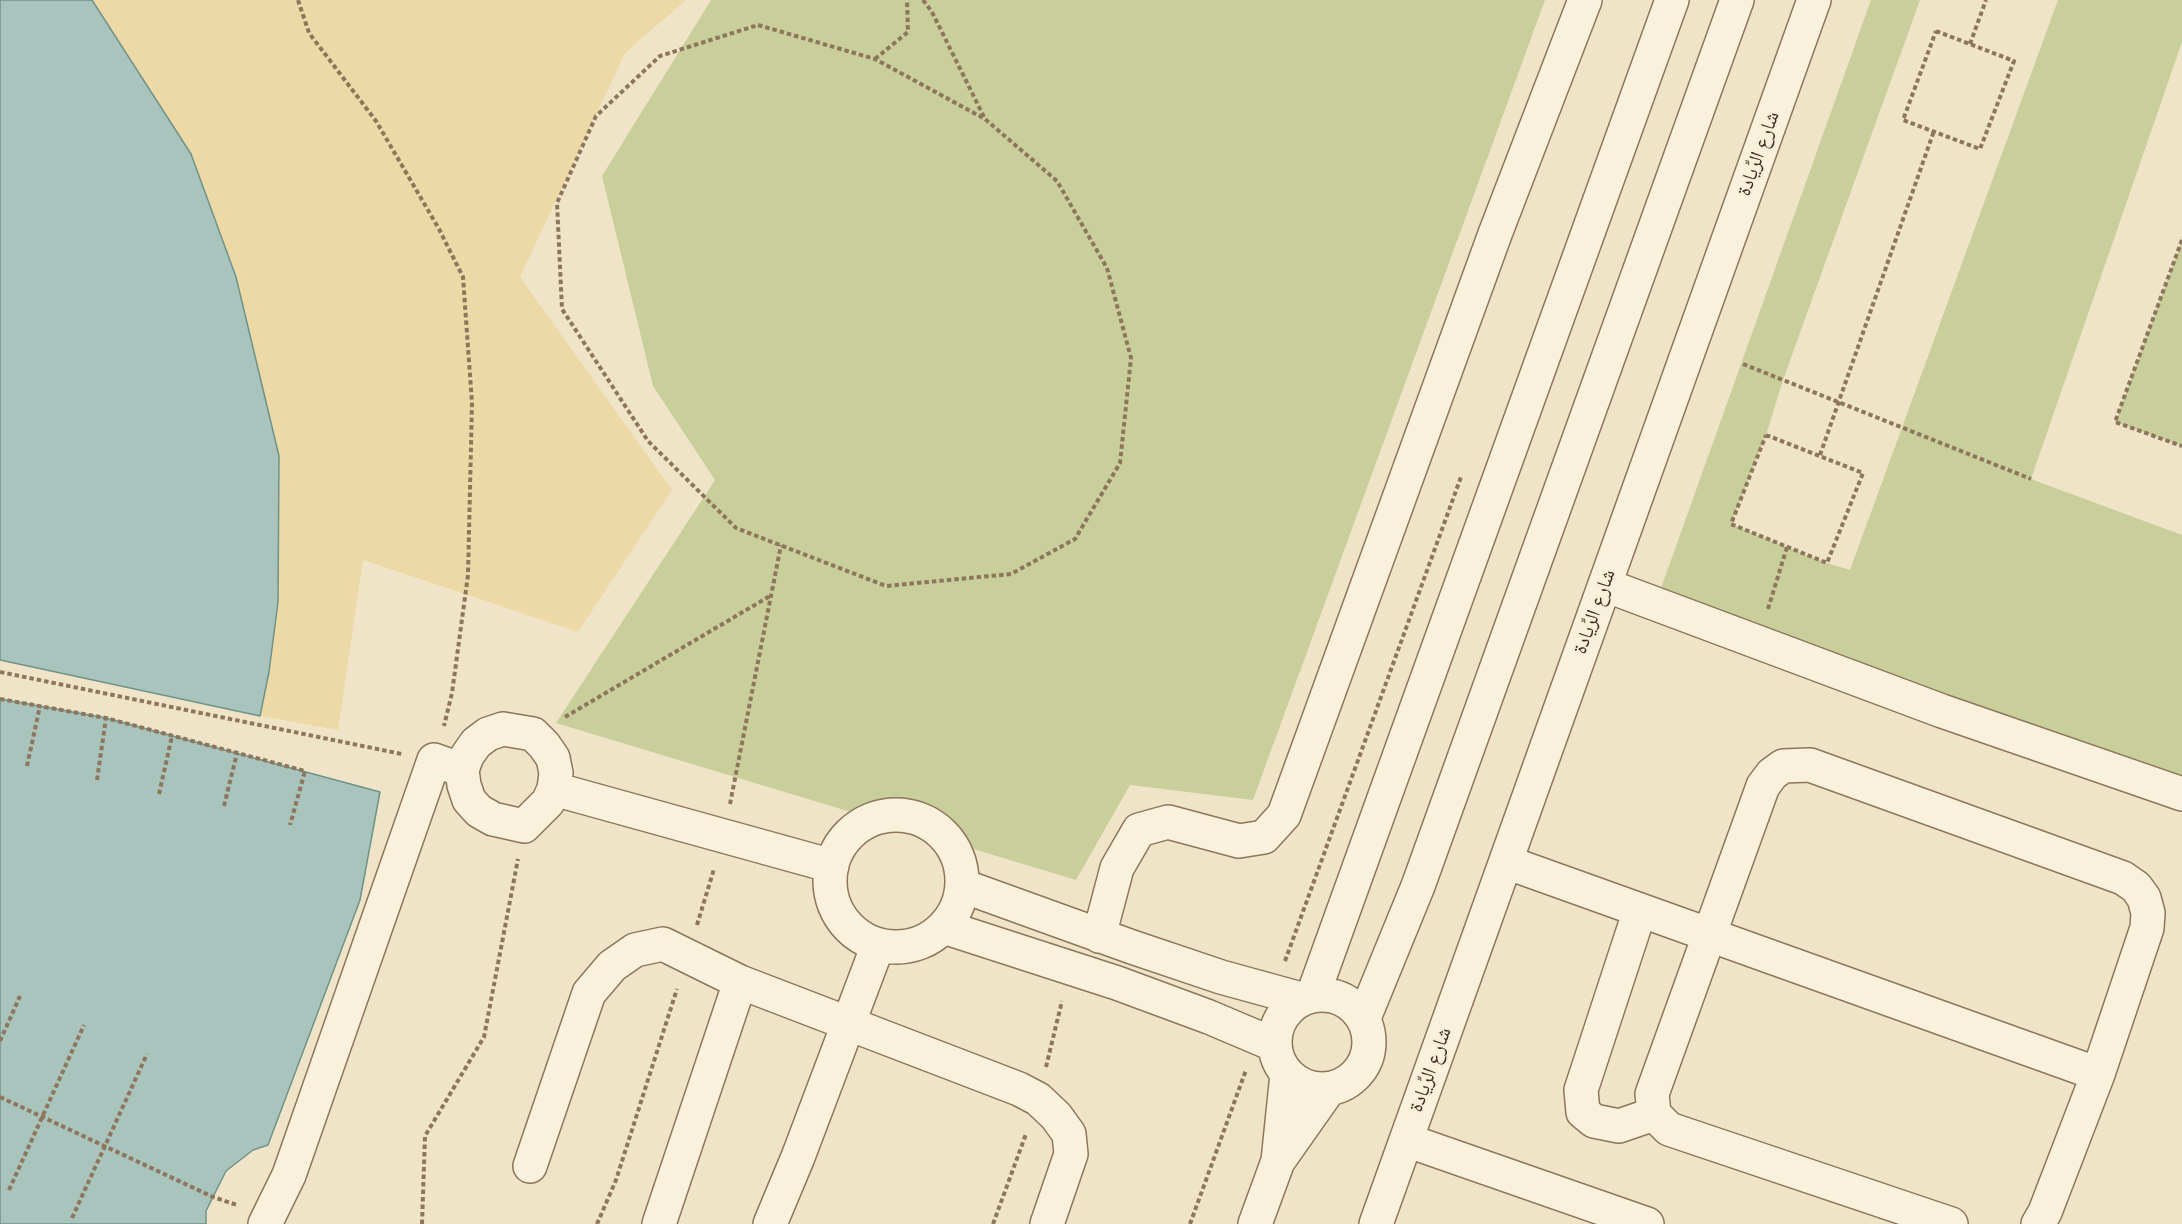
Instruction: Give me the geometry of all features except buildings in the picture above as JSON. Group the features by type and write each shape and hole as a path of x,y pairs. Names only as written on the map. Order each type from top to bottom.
{"street":[{"path":"1099,936 1117,868 1139,830 1168,822 1239,841 1264,837 1284,815 1495,234 1585,0"},
{"path":"1278,1161 1273,1053 1276,1031 1281,1018 1296,995 1672,0"},
{"path":"1364,1018 1418,886 1737,0"},
{"name":"شارع الرِّيادة","path":"1376,1224 1814,0"},
{"path":"1605,585 1942,711 2182,794"},
{"path":"265,1224 289,1175 448,765 467,756 476,743 488,734 503,729 533,734 553,758 556,773 554,789 548,802 524,826 493,819 480,812 469,800 464,785 448,765"},
{"path":"1951,1224 1670,1129 1654,1114 1652,1094 1763,786 1772,774 1783,766 1810,765 2123,878 2136,887 2144,898 2148,913 2147,928 2098,1074 2045,1212 2038,1224"},
{"path":"554,789 832,866"},
{"path":"895,815 917,818 936,828 944,836 951,844 960,864 963,886 954,915 944,927 930,938 914,945 896,947 878,945 860,936 845,922 834,905 830,886 832,866 840,846 854,829 874,818 895,815"},
{"path":"1506,862 2098,1074"},
{"path":"944,927 1117,983 1209,1017 1273,1053 1300,1084 1314,1089 1329,1089 1344,1084 1356,1075 1365,1063 1370,1048 1369,1033 1364,1018 1342,998 1328,994 1296,995 1221,977 1099,936 963,886"},
{"path":"1640,910 1581,1090 1583,1112 1594,1121 1619,1126 1654,1114"},
{"path":"530,1166 589,993 612,966 635,950 663,944 740,982 1019,1089 1038,1099 1056,1116 1069,1134 1071,1154 1047,1224"},
{"path":"770,1224 878,945"},
{"path":"659,1224 740,982"},
{"path":"1255,1224 1278,1161 1329,1089"},
{"path":"1406,1140 1647,1224"}],"path":[{"path":"0,672 448,765 452,693 468,574 472,404 464,277 434,219 376,121 309,33 298,0"},
{"path":"874,59 908,32 906,0"},
{"path":"923,0 932,12 985,119"},
{"path":"1970,44 1986,0"},
{"path":"758,26 874,59 985,119 1057,181 1107,268 1131,358 1120,463 1075,539 1011,574 886,586 736,528 648,441 562,309 557,203 596,116 660,56 758,26"},
{"path":"1936,31 2014,61 1980,149 1934,131 1903,120 1936,31"},
{"path":"1820,455 1934,131"},
{"path":"2182,240 2115,422 2182,446"},
{"path":"1743,364 2031,479"},
{"path":"1766,435 1863,473 1827,563 1787,547 1731,524 1766,435"},
{"path":"1296,995 1462,473"},
{"path":"597,1224 616,1180 724,836 781,545"},
{"path":"1758,643 1787,547"},
{"path":"533,734 771,595"},
{"path":"0,699 106,718 305,771 290,825"},
{"path":"27,766 40,706"},
{"path":"97,780 106,718"},
{"path":"159,794 172,736"},
{"path":"224,806 237,753"},
{"path":"422,1224 425,1136 484,1037 524,826"},
{"path":"0,1041 20,996"},
{"path":"9,1190 84,1025"},
{"path":"1190,1224 1273,1053"},
{"path":"72,1218 147,1054"},
{"path":"0,1097 213,1197"}],"green space":[{"path":"711,0 1545,0 1253,800 1130,785 1076,880 556,723 715,480 653,386 602,176"},
{"path":"1871,0 1920,0 1783,380 1766,435 1731,524 1850,570 2058,0 2182,0 2182,42 2031,479 2182,535 2182,794 1655,605"},
{"path":"2182,240 2182,446 2115,422"}],"sand":[{"path":"92,0 686,0 625,53 520,277 672,490 578,632 363,560 338,730 260,716 269,672 278,602 279,456 236,277 191,155"}],"water":[{"path":"0,0 92,0 191,154 236,277 279,456 278,602 269,672 260,716 0,660"},
{"path":"0,699 106,718 380,792 360,900 268,1145 253,1150 226,1171 206,1211 206,1224 0,1224"}]}
